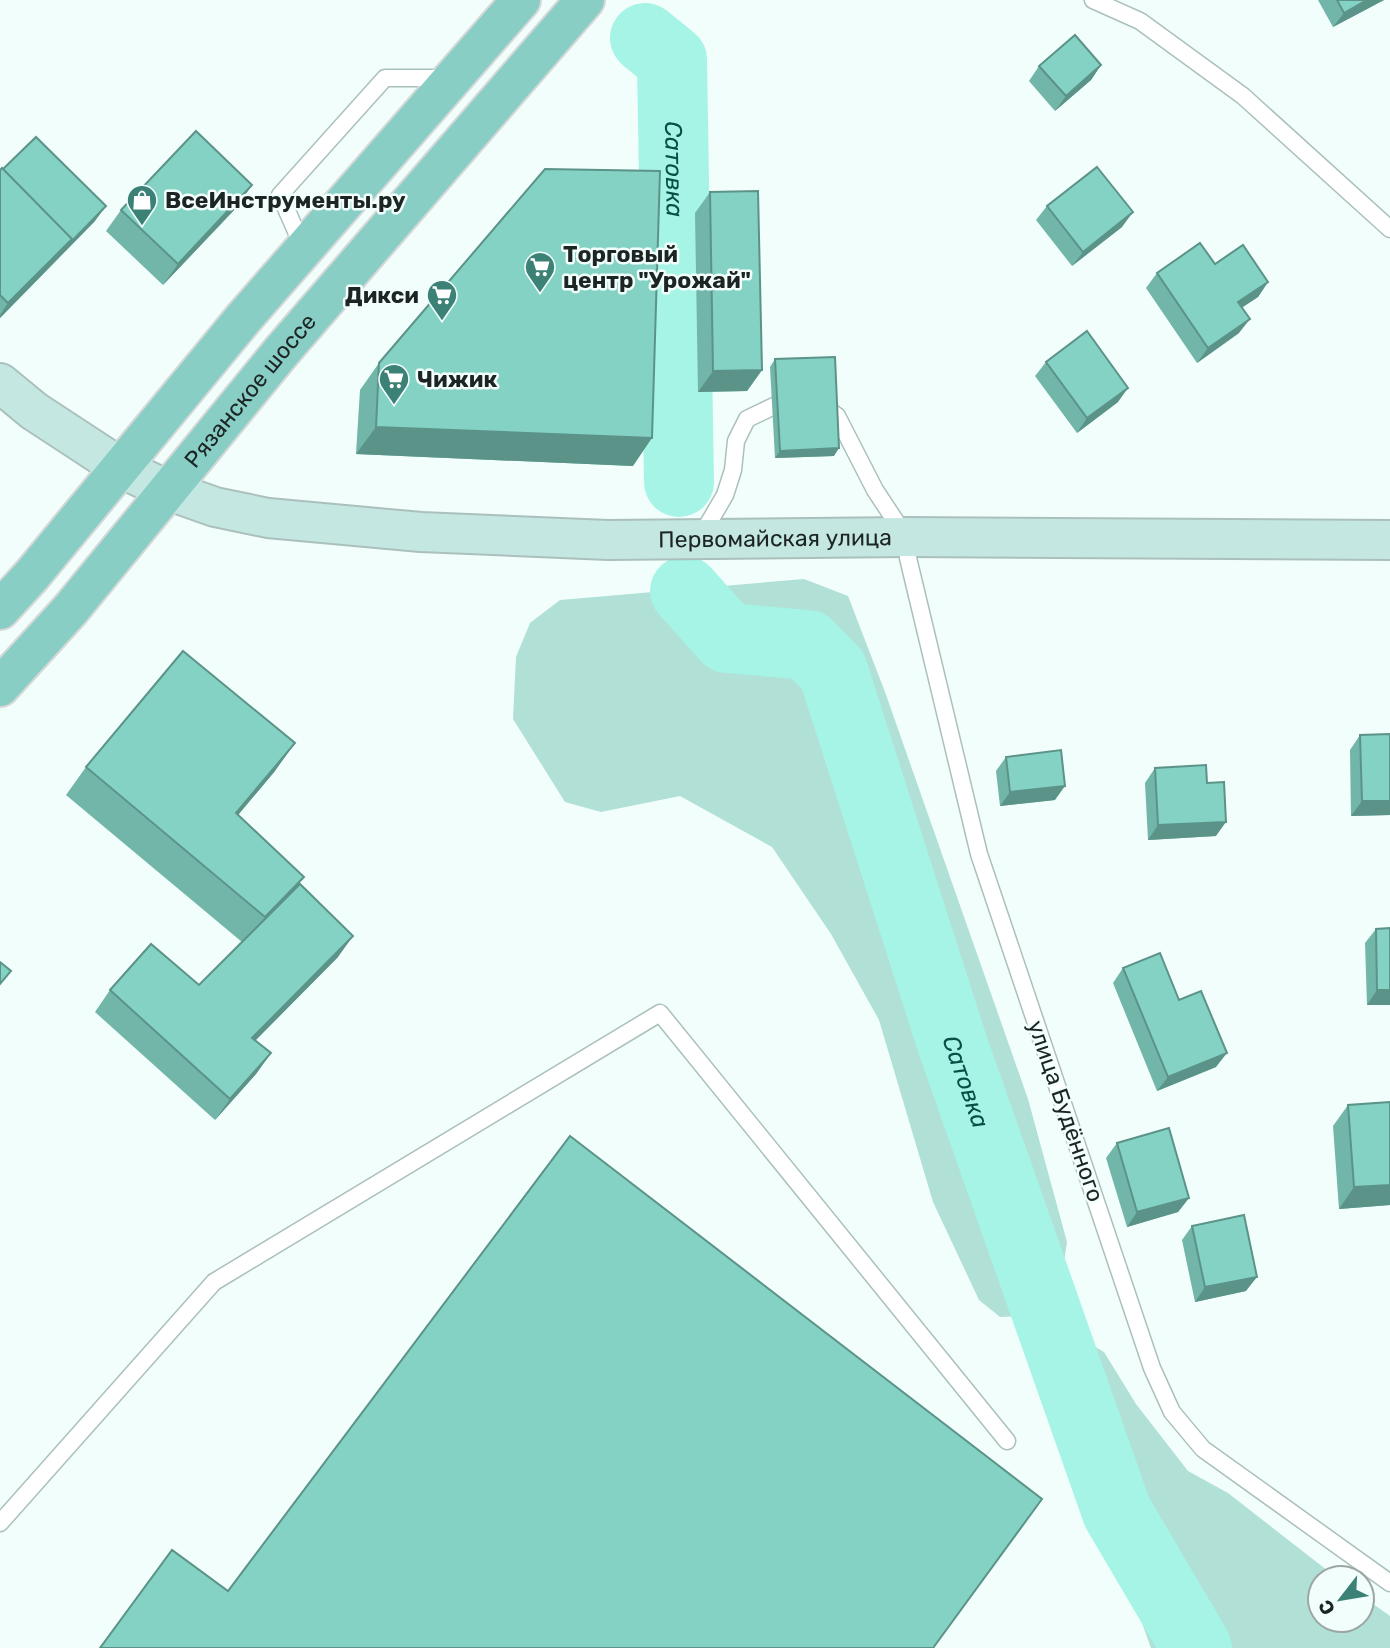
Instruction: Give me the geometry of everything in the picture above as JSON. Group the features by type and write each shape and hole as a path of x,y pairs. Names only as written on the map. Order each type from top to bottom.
{"main road":[{"path":"0,610 242,320 522,0"},
{"name":"Рязанское шоссе","path":"0,687 71,609 299,331 585,0"},
{"name":"Первомайская улица","path":"0,383 34,411 121,468 215,507 282,520 461,534 608,540 906,537 1390,540"}],"lane":[{"path":"1093,0 1140,21 1242,96 1390,229"},
{"path":"304,249 281,195 385,78 453,79"},
{"path":"700,538 725,495 733,470 736,441 747,419 776,405 824,405 837,415 875,490 906,537"},
{"name":"улица Будённого","path":"906,537 908,558 979,853 1152,1368 1172,1412 1203,1448 1390,1583"},
{"path":"0,1523 214,1282 660,1013 1007,1441"}],"green space":[{"path":"804,579 848,596 885,692 1028,1099 1067,1242 1059,1294 1022,1316 1000,1317 979,1300 933,1202 879,1020 831,934 772,847 680,796 601,812 565,802 513,719 516,657 530,623 560,600"},
{"path":"1080,1338 1104,1352 1136,1404 1188,1471 1228,1493 1319,1564 1306,1564 1306,1634 1376,1634 1376,1606 1390,1616 1390,1648 1151,1648 1103,1514 1070,1446 1051,1391 1045,1357"}],"building":[{"path":"1337,0 1367,0 1344,13"},
{"path":"1075,35 1101,65 1066,96 1039,66"},
{"path":"196,131 252,185 178,264 121,210"},
{"path":"36,137 106,206 68,245 72,239 3,169"},
{"path":"1097,167 1133,212 1083,252 1047,206"},
{"path":"2,168 72,239 8,303 0,295"},
{"name":"Торговый центр \"Урожай\"","path":"545,169 660,171 652,438 376,427 379,363"},
{"path":"758,191 762,370 713,371 710,192"},
{"path":"1200,243 1215,264 1243,245 1268,282 1238,302 1250,319 1208,348 1157,273"},
{"path":"1087,331 1128,388 1087,418 1046,362"},
{"path":"835,357 839,448 780,451 775,359"},
{"path":"183,651 295,743 236,813 304,877 265,917 86,767"},
{"path":"1390,734 1390,801 1362,801 1360,735"},
{"path":"1061,750 1065,786 1010,792 1006,757"},
{"path":"1206,765 1207,783 1224,782 1226,822 1158,825 1155,768"},
{"path":"300,884 353,936 252,1038 271,1053 230,1099 110,990 151,944 199,985"},
{"path":"1390,928 1390,990 1377,990 1376,929"},
{"path":"1160,953 1179,1000 1201,991 1227,1053 1168,1077 1123,968"},
{"path":"0,962 11,971 0,984"},
{"path":"1390,1102 1390,1185 1354,1187 1348,1105"},
{"path":"1169,1128 1189,1198 1137,1212 1117,1143"},
{"path":"570,1136 1042,1499 933,1648 100,1648 172,1550 228,1591"},
{"path":"1244,1215 1257,1277 1205,1287 1192,1226"}],"waterway":[{"name":"Сатовка","path":"645,38 672,60 679,482"},
{"name":"Сатовка","path":"685,591 727,638 808,645 833,671 953,1046 1117,1512 1197,1648"}],"place":[{"name":"ВсеИнструменты.ру","path":"142,227"},
{"name":"Торговый центр \"Урожай\"","path":"540,294"},
{"name":"Дикси","path":"442,322"},
{"name":"Чижик","path":"394,406"}]}
